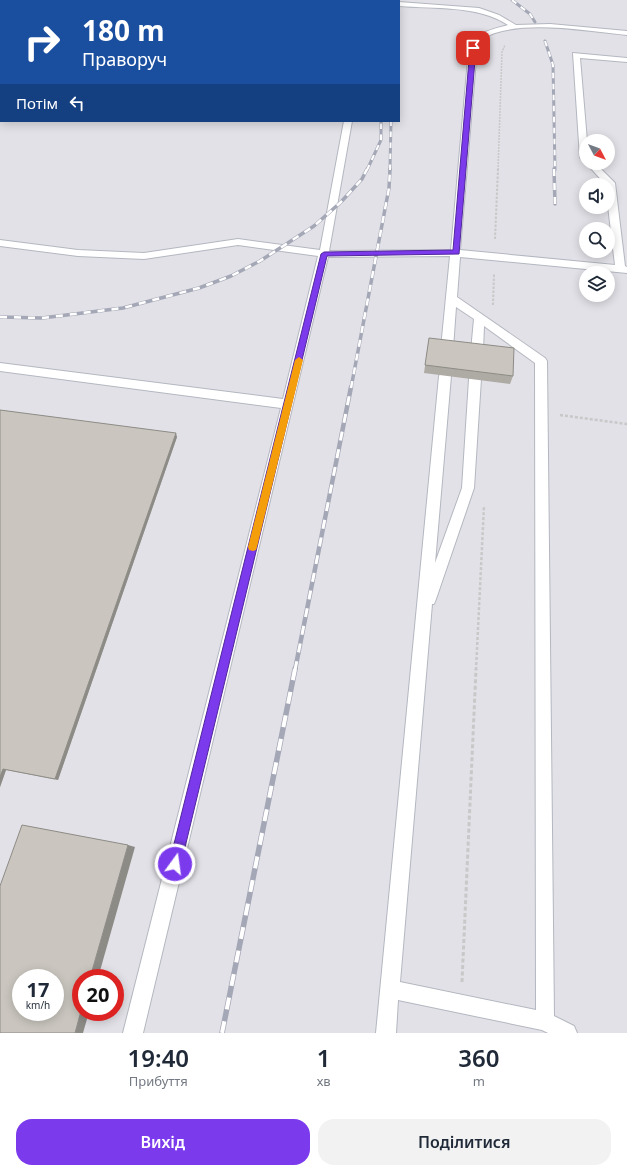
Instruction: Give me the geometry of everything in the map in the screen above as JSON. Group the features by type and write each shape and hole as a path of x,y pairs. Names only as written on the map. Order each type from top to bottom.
{"lane":[{"path":"400,4 479,10 503,18 513,26"},
{"path":"447,348 473,48 480,38 487,34 503,27 513,26 535,26 627,33"},
{"path":"582,134 576,55 627,60"},
{"path":"134,1033 324,254 348,122"},
{"path":"0,243 78,253 144,256 238,242 324,254 456,253 623,270 610,183 597,170"},
{"path":"452,299 541,361 545,1021"},
{"path":"477,352 479,317"},
{"path":"0,367 288,404"},
{"path":"386,1033 422,617 445,376"},
{"path":"422,617 468,488 475,380"},
{"path":"390,989 545,1021 567,1033"}],"path":[{"path":"492,327 502,52 505,45 509,43"},
{"path":"541,413 627,424"},
{"path":"461,1004 484,501"}],"shaded area":[{"path":"400,0 627,0 627,1033 0,1033 0,122 400,122"}],"building":[{"path":"429,338 514,348 513,376 425,365"},
{"path":"0,410 176,433 55,779 3,769 0,777"},
{"path":"22,825 128,845 93,969 72,969 72,1021 78,1021 75,1033 0,1033 0,886"}],"railway":[{"path":"512,0 530,14 535,22"},
{"path":"545,41 553,65 555,170"},
{"path":"367,170 381,140 381,122"},
{"path":"390,170 391,122"},
{"path":"0,317 42,318 123,308 199,288 231,276 260,261 314,226 341,202 362,179 367,169"},
{"path":"351,388 389,188 390,169"},
{"path":"554,169 555,204"},
{"path":"295,670 351,387"},
{"path":"222,1033 295,669"}],"slow traffic":[{"path":"253,547 299,360"}],"route":[{"path":"175,864 324,254 456,253 473,48"}]}
